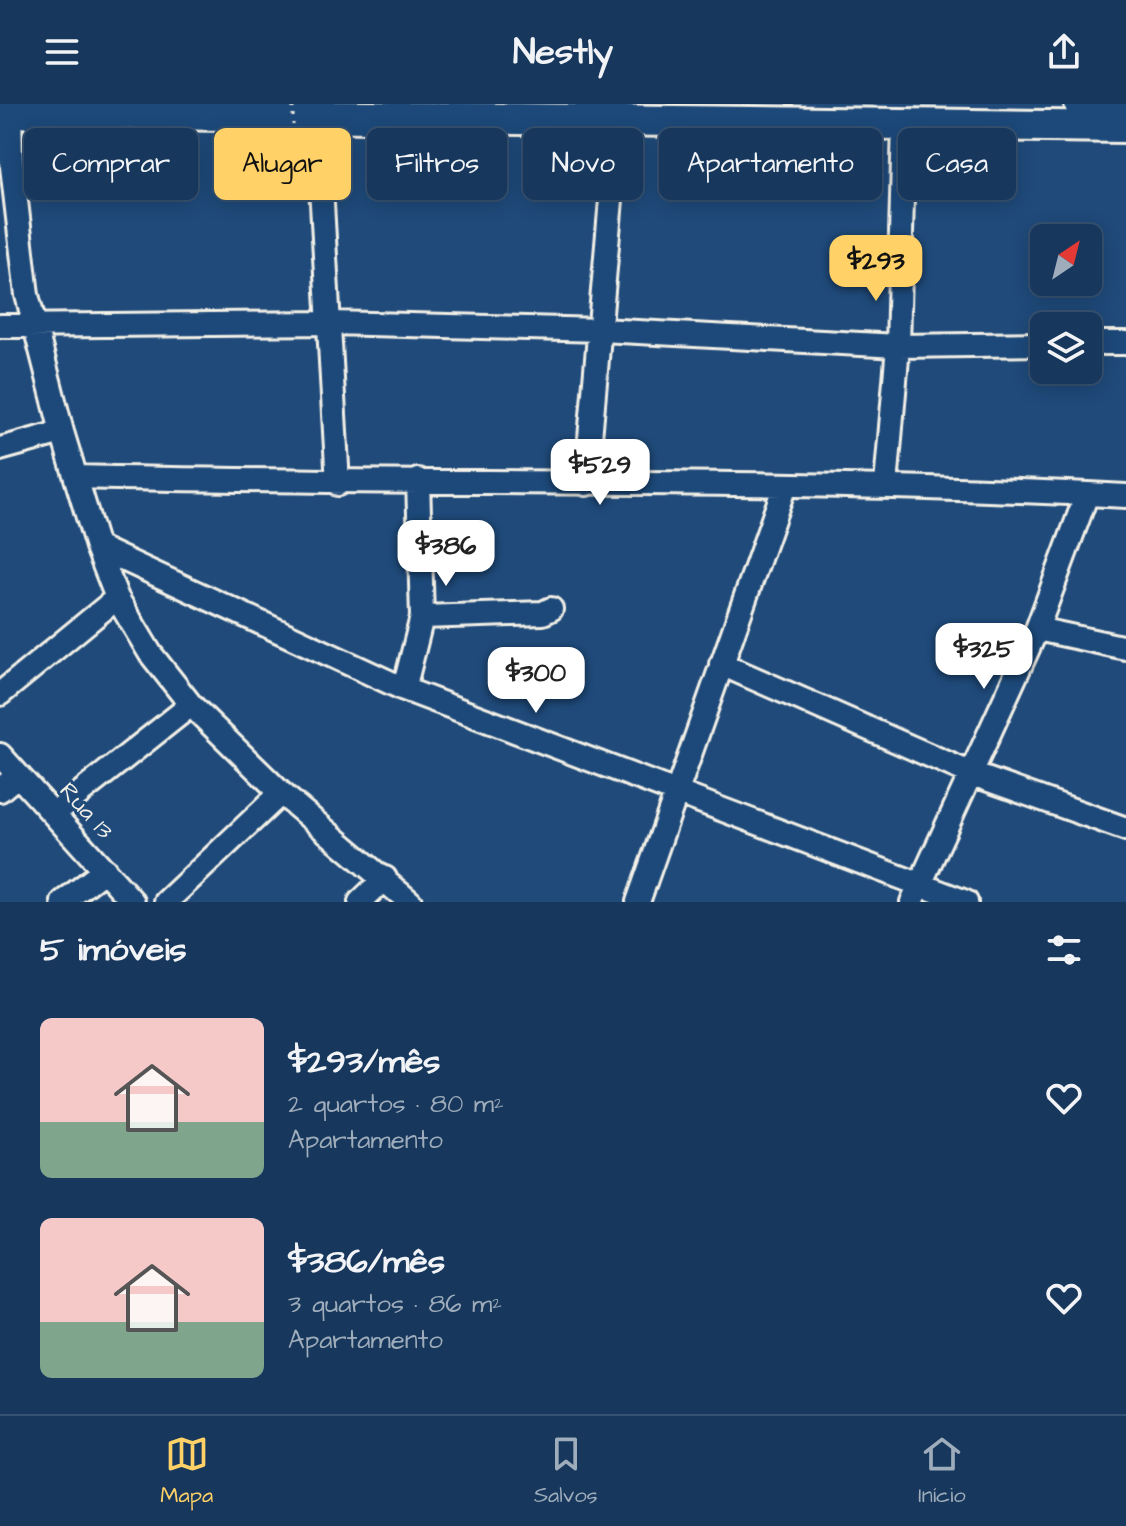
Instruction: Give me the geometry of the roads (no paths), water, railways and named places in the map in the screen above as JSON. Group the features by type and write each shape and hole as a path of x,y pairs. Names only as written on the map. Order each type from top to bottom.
{"main road":[{"path":"1080,104 1126,105"},
{"path":"5,112 305,110 618,120 1126,127"}],"street":[{"path":"305,110 319,150 338,484"},
{"path":"5,112 23,269 35,326 62,432 97,547 117,598 150,653 191,705 281,793 410,902"},
{"path":"586,484 618,120"},
{"path":"886,485 898,346 904,123"},
{"path":"0,326 331,323 601,330 898,346 1030,344"},
{"path":"1102,343 1126,343"},
{"path":"0,449 62,432"},
{"path":"76,477 338,484 418,480 784,488 886,485 1126,496"},
{"path":"404,689 422,617 418,480"},
{"path":"638,902 784,488"},
{"path":"916,893 1037,629 1087,494"},
{"path":"97,547 404,689 677,791 916,893 966,902"},
{"path":"0,694 117,598"},
{"path":"422,617 543,613 551,609"},
{"path":"1037,629 1126,648"},
{"path":"721,664 972,774 1126,829"},
{"path":"55,813 191,705"},
{"name":"Rua 13","path":"0,755 133,902"},
{"path":"0,790 18,775"},
{"path":"166,902 281,793"},
{"path":"63,902 105,870"},
{"path":"360,902 385,878"}]}
